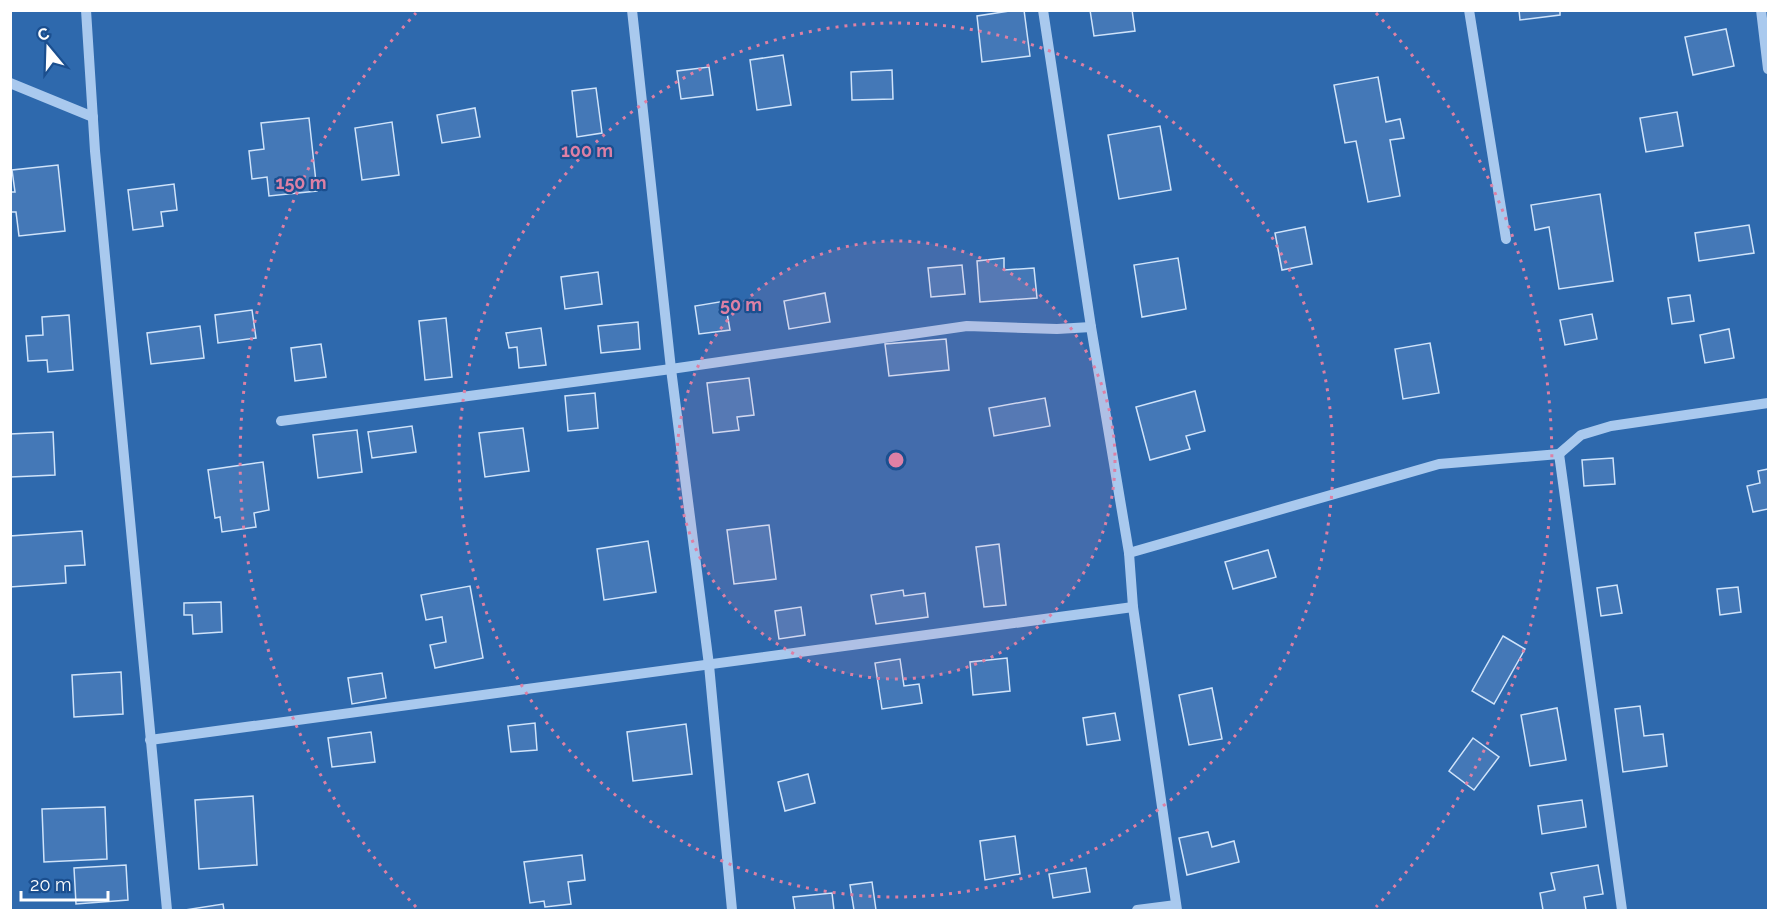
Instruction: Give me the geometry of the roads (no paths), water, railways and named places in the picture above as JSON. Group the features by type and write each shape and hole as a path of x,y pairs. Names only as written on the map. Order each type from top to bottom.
{"lane":[{"path":"86,10 93,117 167,910"},
{"path":"632,10 671,369 709,665 732,910"},
{"path":"1043,10 1091,327 1129,553 1133,607 1176,908 1137,910"},
{"path":"1469,10 1506,239"},
{"path":"1761,10 1768,69"},
{"path":"10,83 93,117"},
{"path":"281,421 671,369 967,326 1057,329 1091,327"},
{"path":"1129,553 1439,465 1559,454 1581,435 1611,426 1768,403"},
{"path":"1559,454 1622,910"},
{"path":"150,740 1133,607"}]}
